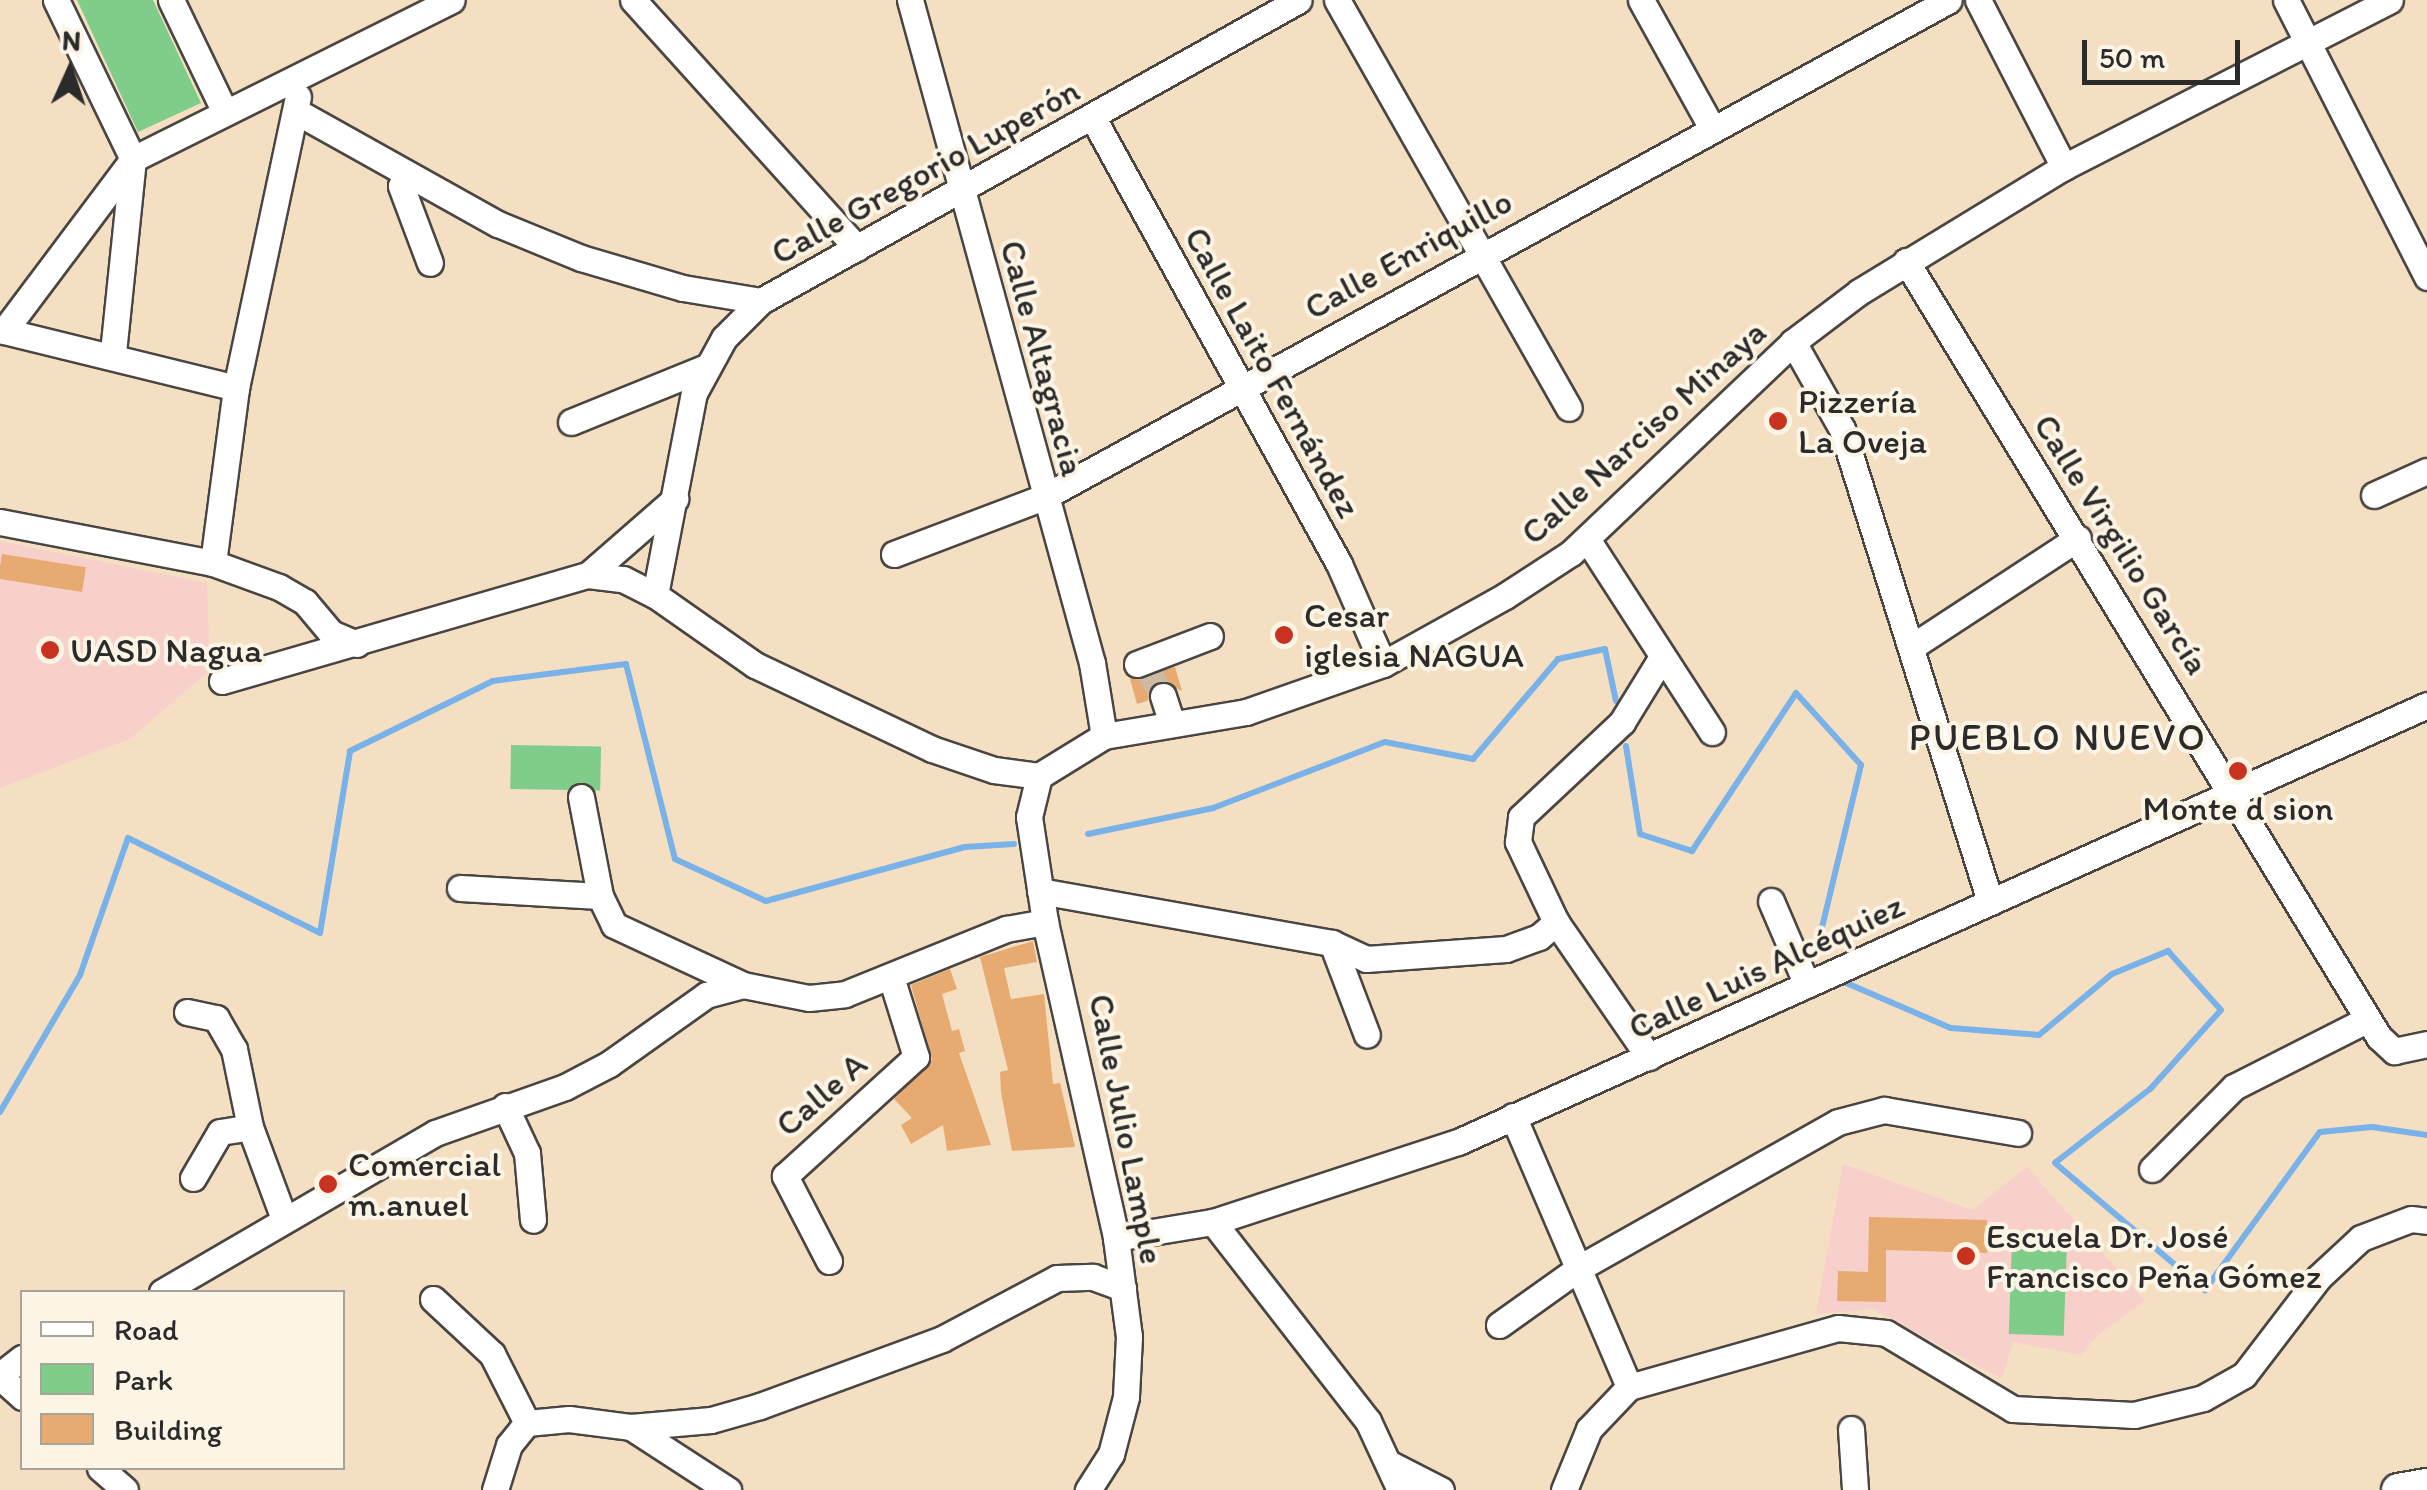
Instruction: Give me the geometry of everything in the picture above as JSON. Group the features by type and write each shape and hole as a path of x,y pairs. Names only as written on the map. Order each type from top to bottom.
{"main road":[{"path":"2398,1490 2427,1485"}],"street":[{"path":"56,0 132,159 113,353"},
{"path":"171,0 225,112"},
{"path":"236,388 113,353 2,330 132,159 452,0"},
{"path":"633,0 857,248"},
{"name":"Calle Altagracia","path":"910,0 1092,663 1104,736"},
{"name":"Calle Gregorio Luperón","path":"300,114 498,224 580,258 683,288 761,301 1299,0"},
{"path":"1337,0 1569,408"},
{"path":"1640,0 1712,128"},
{"name":"Calle Enriquillo","path":"894,554 1044,497 1241,385 1949,0"},
{"path":"1978,0 2064,168"},
{"path":"2286,0 2427,277"},
{"name":"Calle Narciso Minaya","path":"1039,776 1104,736 1246,712 1383,664 1506,596 1587,539 1793,342 1906,261 2064,168 2310,46 2390,0"},
{"path":"212,563 236,388 300,114 297,77"},
{"name":"Calle Laito Fernández","path":"1093,118 1339,564 1383,664"},
{"path":"407,174 402,186 430,264"},
{"name":"Calle Virgilio García","path":"1906,261 2368,1019 2394,1051 2427,1044"},
{"path":"571,422 704,368 761,301"},
{"path":"1793,342 1842,429 1990,902"},
{"path":"655,594 704,368"},
{"path":"2374,495 2427,471"},
{"path":"588,575 676,499"},
{"path":"0,522 212,563 305,602 331,633 357,644"},
{"path":"1912,646 2078,538"},
{"path":"1587,539 1712,732"},
{"path":"222,681 588,575 623,579 655,594 755,665 848,710 932,749 1039,776"},
{"path":"1092,663 1150,678 1210,636"},
{"path":"1649,1058 1556,922 1518,842 1521,817 1622,722 1662,657"},
{"path":"1150,678 1172,724"},
{"name":"Calle Luis Alcéquiez","path":"1116,1238 1213,1222 1336,1186 1513,1116 2427,705"},
{"name":"Calle Julio Lample","path":"1039,776 1029,817 1045,922 1116,1238 1130,1337 1126,1397 1111,1454 1088,1490"},
{"path":"581,797 600,896 614,924 743,985 809,998 892,980 1006,929 1045,922"},
{"path":"460,888 600,896"},
{"path":"1040,891 1332,944 1366,959 1438,958 1506,949 1539,937 1556,922"},
{"path":"1771,901 1807,985"},
{"path":"1332,944 1367,1035"},
{"name":"Calle A","path":"829,1261 785,1176 916,1057 892,980"},
{"path":"165,1290 435,1133 565,1087 706,995 743,985"},
{"path":"188,1012 216,1018 234,1049 250,1127 284,1219"},
{"path":"2152,1169 2234,1087 2368,1019"},
{"path":"505,1106 527,1153 533,1220"},
{"path":"1499,1324 1578,1268 1838,1122 1884,1110 2018,1133"},
{"path":"1513,1116 1630,1386"},
{"path":"192,1178 220,1132 250,1127"},
{"path":"1564,1490 1590,1429 1630,1386 1838,1328 1865,1328 1906,1344 2014,1409 2134,1415 2203,1398 2244,1375 2319,1277 2360,1238 2411,1219 2427,1221"},
{"path":"1213,1222 1368,1422 1400,1490"},
{"path":"495,1490 509,1445 527,1424 569,1419 631,1427 711,1420 760,1406 942,1339 1057,1278 1093,1277 1123,1288"},
{"path":"433,1300 492,1354 527,1424"},
{"path":"20,1360 0,1376 20,1395"},
{"path":"631,1427 724,1489"},
{"path":"1851,1428 1855,1490"},
{"path":"1390,1464 1440,1490"},
{"path":"102,1470 125,1490"}],"shaded area":[{"path":"0,541 207,583 210,670 130,739 0,788"},
{"name":"Escuela Dr. José Francisco Peña Gómez","path":"1843,1164 1972,1210 2027,1167 2145,1301 2099,1334 2081,1355 2013,1342 2002,1379 1873,1309 1816,1314"}],"green space":[{"path":"77,0 153,0 201,103 138,132"},
{"path":"511,745 601,747 600,791 510,789"},
{"path":"2012,1241 2067,1243 2064,1336 2009,1334"}],"building":[{"path":"2,554 86,567 82,592 0,579"},
{"path":"1175,667 1182,691 1159,680 1147,701 1137,704 1130,679"},
{"path":"1033,941 1037,962 1004,968 1011,999 1044,994 1053,1084 1060,1083 1075,1147 1012,1151 1000,1072 1008,1070 980,957"},
{"path":"950,969 957,989 942,994 952,1031 959,1029 965,1051 959,1053 991,1145 947,1151 943,1125 911,1144 901,1125 912,1118 894,1099 932,1060 911,985"},
{"path":"1869,1217 1987,1220 1987,1253 1886,1250 1886,1302 1837,1301 1838,1271 1868,1272"}],"waterway":[{"path":"1088,834 1213,808 1385,742 1473,759 1558,659 1605,649 1616,701"},
{"path":"0,1112 80,975 128,838 320,933 350,751 493,681 626,664 675,859 766,901 965,847 1014,844"},
{"path":"1626,746 1640,834 1692,851 1796,693 1861,765 1822,927"},
{"path":"1844,982 1951,1028 2039,1035 2112,974 2168,951 2221,1010 2150,1089 2055,1163 2205,1290 2320,1132 2372,1127 2427,1135"}],"tunnel":[{"path":"1150,673 1163,696"}],"place":[{"name":"Pizzería La Oveja","path":"1778,421"},
{"name":"Cesar iglesia NAGUA","path":"1284,635"},
{"name":"UASD Nagua","path":"50,650"},
{"name":"Monte d sion","path":"2238,771"},
{"name":"Comercial m.anuel","path":"328,1184"},
{"name":"Escuela Dr. José Francisco Peña Gómez","path":"1966,1256"}],"district":[{"name":"PUEBLO NUEVO","path":"2058,738"}]}
